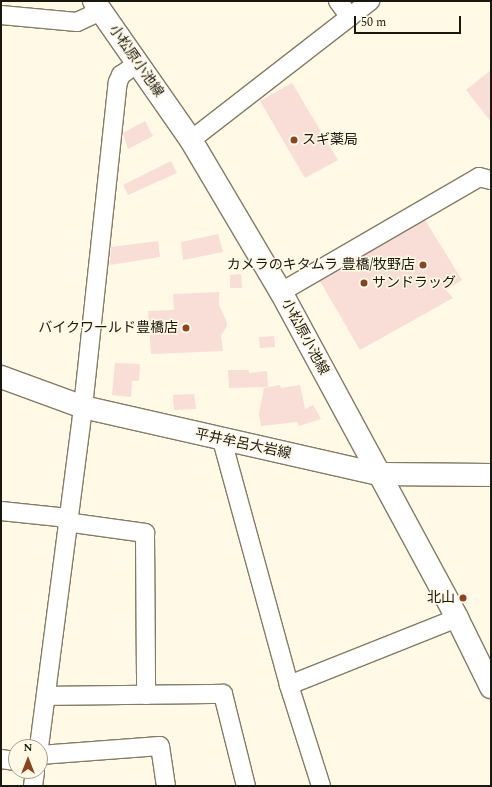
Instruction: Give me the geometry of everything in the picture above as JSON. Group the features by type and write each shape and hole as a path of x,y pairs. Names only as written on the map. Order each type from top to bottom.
{"main road":[{"name":"小松原小池線","path":"98,6 191,140 280,292 457,618 491,688"},
{"name":"平井牟呂大岩線","path":"1,377 83,407 222,440 379,474 491,475"}],"street":[{"path":"338,1 350,17"},
{"path":"191,140 370,1"},
{"path":"1,15 77,22 98,6"},
{"path":"40,739 47,696 67,520 83,407 118,82 121,75 138,63"},
{"path":"280,292 479,177 491,180"},
{"path":"222,440 289,685 321,786"},
{"path":"1,511 145,533 146,695"},
{"path":"289,685 457,618"},
{"path":"47,696 222,694 246,786"},
{"path":"48,754 160,746 166,786"}],"building":[{"path":"491,70 491,122 466,90"},
{"path":"292,83 338,160 305,178 260,101"},
{"path":"145,121 153,136 128,149 123,133"},
{"path":"171,161 177,173 128,195 123,185"},
{"path":"425,220 462,280 446,290 453,298 360,350 320,281"},
{"path":"218,234 223,252 183,260 181,242"},
{"path":"158,241 160,257 110,265 111,247"},
{"path":"241,274 242,288 230,288 230,275"},
{"path":"219,292 219,305 226,320 227,326 221,336 223,351 151,354 148,311 174,310 173,294"},
{"path":"274,336 275,347 260,348 259,337"},
{"path":"115,363 140,364 139,381 132,381 131,397 112,395"},
{"path":"228,370 249,370 249,373 267,371 268,387 229,388"},
{"path":"280,385 281,388 300,385 305,409 313,405 321,419 299,426 297,422 261,426 259,414 264,388"},
{"path":"194,394 196,409 174,410 173,395"}],"place":[{"name":"スギ薬局","path":"294,140"},
{"name":"カメラのキタムラ 豊橋/牧野店","path":"423,265"},
{"name":"サンドラッグ","path":"364,283"},
{"name":"バイクワールド豊橋店","path":"186,328"},
{"name":"北山","path":"463,598"}]}
